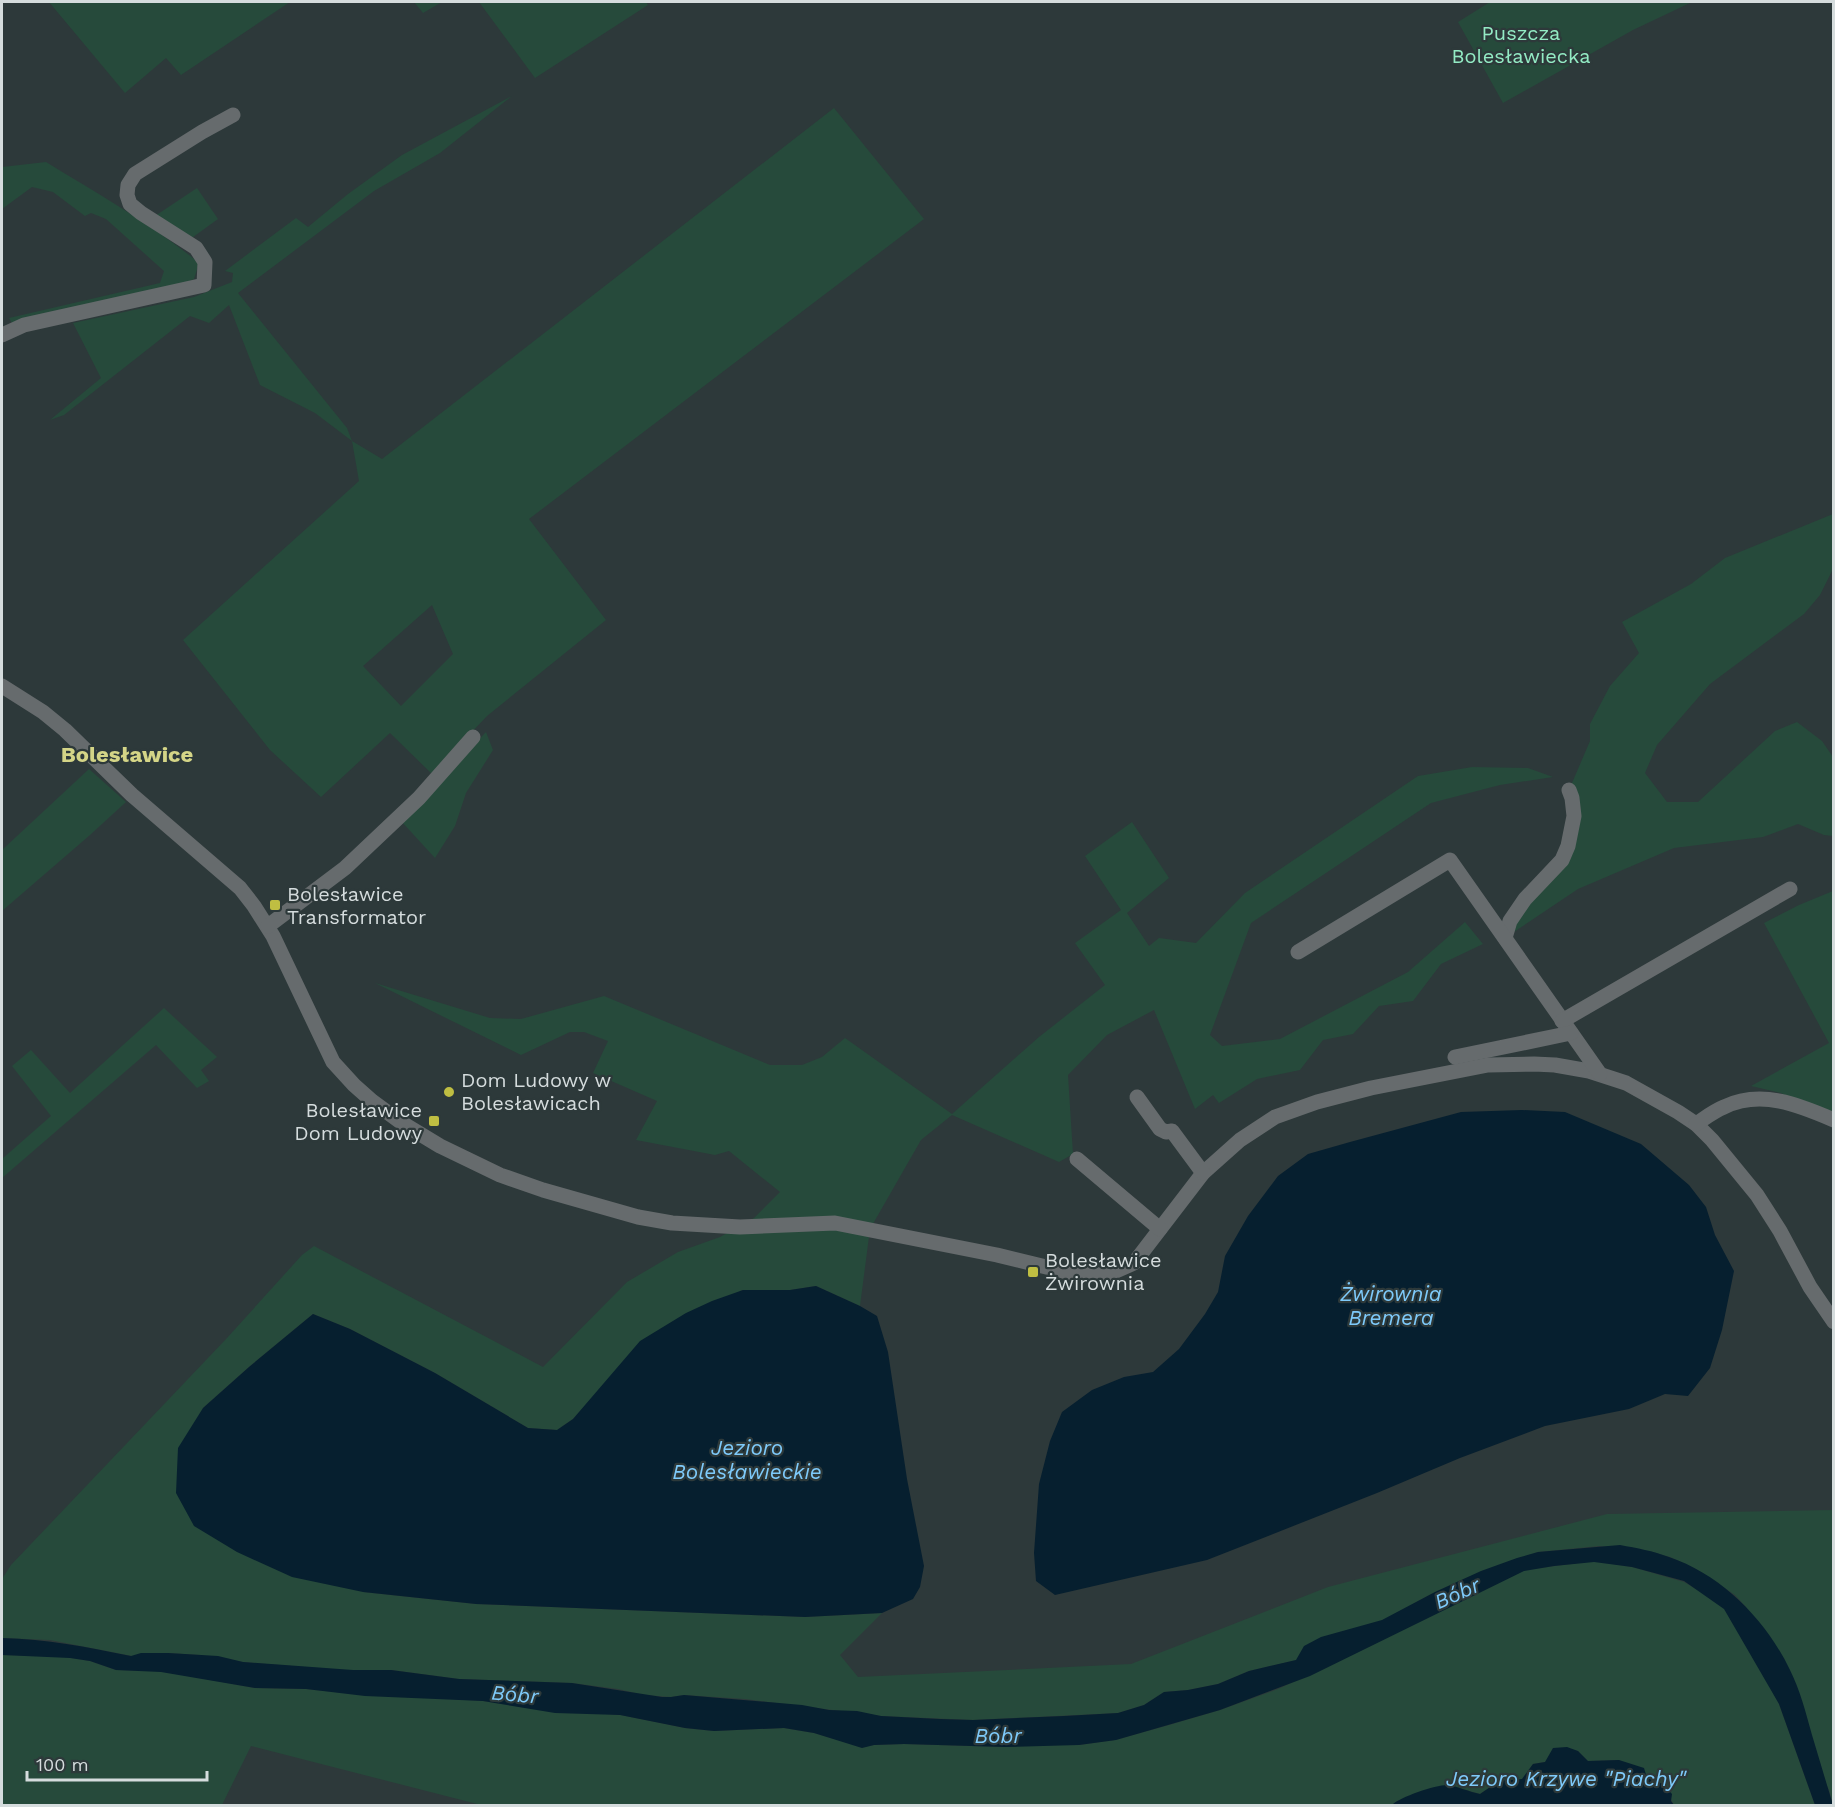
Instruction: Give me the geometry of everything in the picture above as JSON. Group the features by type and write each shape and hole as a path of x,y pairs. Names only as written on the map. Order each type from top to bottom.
{"street":[{"path":"2,335 24,325 204,285 205,262 196,248 130,204 128,185 135,174 202,132 233,116"},
{"path":"2,686 43,712 65,730 132,795 240,888 255,906 283,953 333,1062 354,1085 396,1118 440,1146 520,1183 645,1219 740,1227 834,1223 953,1246 1075,1274 1107,1275 1134,1263 1203,1173 1258,1127 1290,1111 1380,1086 1488,1065 1555,1065 1600,1074 1636,1088 1696,1124 1757,1195 1833,1322"},
{"path":"268,926 345,868 419,798 473,737"},
{"path":"1504,938 1510,921 1525,899 1562,860 1568,846 1574,816 1569,790"},
{"path":"1298,952 1450,860 1600,1074"},
{"path":"1455,1057 1566,1027 1790,889"},
{"path":"1137,1097 1160,1129 1166,1132 1172,1131 1203,1173"},
{"path":"1696,1124 1725,1106 1750,1098 1782,1100 1833,1120"},
{"path":"1077,1159 1160,1229"}],"green space":[{"path":"49,2 290,2 181,75 166,58 125,93"},
{"path":"414,2 442,2 423,13"},
{"path":"479,2 646,2 648,5 535,78"},
{"name":"Puszcza Bolesławiecka","path":"1490,2 1692,2 1633,30 1503,103 1458,22"},
{"path":"512,96 440,153 374,191 238,293 347,428 352,441 315,413 260,385 229,305 209,323 190,316 64,415 50,420 101,378 73,323 194,297 232,282 233,273 225,271 296,218 308,227 348,194 402,155"},
{"path":"834,108 924,219 529,519 606,620 487,716 432,774 390,733 321,797 270,750 183,640 359,481 352,441 382,459","holes":["432,605 453,654 401,706 363,666"]},
{"path":"46,162 163,235 199,263 194,279 183,284 12,323 9,318 160,283 164,271 106,219 91,213 85,216 53,192 32,187 2,209 2,167"},
{"path":"197,188 218,219 189,240 155,216"},
{"path":"1833,514 1833,569 1820,595 1804,614 1710,684 1657,745 1645,773 1667,802 1698,802 1775,731 1797,722 1822,741 1833,757 1833,836 1824,835 1798,824 1763,837 1674,848 1578,889 1505,938 1568,846 1569,790 1590,741 1590,724 1610,686 1639,653 1622,622 1691,584 1725,558"},
{"path":"486,732 493,750 466,793 455,826 435,858 401,821"},
{"path":"1472,767 1528,768 1553,777 1500,785 1431,803 1251,923 1210,1035 1222,1046 1280,1039 1408,972 1465,922 1483,944 1441,964 1413,1001 1379,1006 1353,1034 1323,1040 1300,1070 1257,1079 1219,1103 1213,1095 1195,1109 1154,1010 1107,1035 1068,1075 1073,1154 1059,1162 952,1115 921,1140 870,1229 860,1306 816,1286 790,1290 742,1290 593,1397 573,1419 557,1430 528,1428 435,1373 350,1329 313,1314 203,1408 363,1592 476,1604 805,1617 882,1613 840,1655 858,1677 1131,1664 1328,1587 1607,1514 1833,1510 1833,1805 1829,1790 1746,1607 1735,1595 1696,1569 1670,1557 1648,1551 1599,1546 1538,1552 1466,1578 1382,1621 1297,1660 1249,1671 1218,1684 1164,1692 1144,1705 1118,1713 973,1720 881,1716 745,1699 644,1695 572,1683 459,1679 391,1670 353,1671 168,1653 132,1656 50,1640 2,1638 2,1579 11,1565 227,1338 302,1255 314,1246 543,1367 627,1282 678,1252 720,1237 754,1218 780,1192 729,1151 715,1155 636,1140 657,1101 593,1073 608,1041 584,1032 570,1032 521,1055 375,983 490,1018 521,1019 604,996 770,1065 802,1065 822,1057 845,1038 952,1114 1039,1037 1105,985 1075,943 1121,910 1085,856 1132,822 1169,878 1127,913 1149,946 1159,938 1196,943 1245,893 1418,776"},
{"path":"89,769 126,802 2,911 2,850"},
{"path":"1833,891 1833,1120 1781,1093 1751,1086 1829,1043 1764,923"},
{"path":"164,1008 217,1057 201,1070 209,1081 197,1088 156,1045 2,1178 2,1159 51,1116 12,1066 31,1050 70,1093"},
{"path":"1594,1561 1632,1567 1684,1582 1725,1609 1758,1663 1779,1704 1815,1805 1674,1805 1663,1784 1647,1778 1619,1760 1588,1761 1578,1751 1533,1764 1522,1780 1499,1781 1480,1794 1447,1785 1397,1801 1392,1805 485,1806 251,1746 222,1805 2,1805 2,1655 61,1656 90,1661 116,1670 161,1671 255,1688 306,1689 364,1695 483,1701 521,1707 621,1715 685,1728 714,1731 784,1728 814,1733 862,1747 904,1744 1005,1747 1079,1745 1115,1740 1169,1725 1278,1689 1524,1570"}],"water":[{"name":"Żwirownia Bremera","path":"1522,1110 1565,1112 1641,1144 1689,1185 1706,1207 1715,1235 1734,1271 1722,1330 1710,1368 1688,1396 1665,1394 1629,1409 1545,1426 1207,1560 1055,1595 1036,1581 1034,1553 1039,1484 1050,1441 1062,1412 1092,1390 1124,1377 1153,1372 1179,1349 1218,1292 1225,1256 1248,1216 1278,1176 1308,1154 1350,1142 1461,1112"},
{"name":"Jezioro Bolesławieckie","path":"816,1286 877,1316 888,1352 907,1479 924,1566 920,1587 913,1599 882,1613 805,1617 476,1604 363,1592 292,1577 237,1552 194,1526 176,1493 178,1448 203,1408 313,1314 350,1329 435,1373 528,1428 557,1430 573,1419 640,1341 686,1313 743,1290 790,1290"},
{"name":"Bóbr","path":"1620,1545 1669,1557 1707,1575 1724,1587 1755,1617 1780,1652 1794,1678 1833,1805 1815,1805 1779,1704 1724,1609 1684,1581 1632,1567 1594,1562 1524,1571 1310,1676 1220,1710 1116,1740 1079,1745 1005,1747 904,1744 874,1745 862,1748 814,1733 784,1728 714,1731 685,1728 620,1715 555,1713 483,1701 365,1696 306,1689 255,1688 161,1672 116,1670 90,1661 70,1658 2,1655 2,1638 66,1644 131,1656 141,1653 168,1653 218,1656 243,1662 353,1670 391,1670 459,1679 572,1683 662,1697 684,1695 802,1705 881,1716 973,1720 1118,1713 1144,1705 1164,1692 1218,1684 1249,1671 1296,1660 1304,1646 1321,1637 1382,1620 1435,1592 1517,1558 1538,1552"},
{"name":"Jezioro Krzywe \"Piachy\"","path":"1567,1747 1578,1751 1588,1761 1619,1760 1644,1768 1647,1778 1663,1784 1672,1794 1671,1801 1674,1805 1392,1805 1426,1789 1447,1785 1480,1794 1499,1781 1522,1779 1533,1764 1545,1762 1553,1748"}],"place":[{"name":"Bolesławice Transformator","path":"275,905"},
{"name":"Dom Ludowy w Bolesławicach","path":"449,1092"},
{"name":"Bolesławice Dom Ludowy","path":"434,1121"},
{"name":"Bolesławice Żwirownia","path":"1033,1272"}],"district":[{"name":"Bolesławice","path":"127,754"}]}
